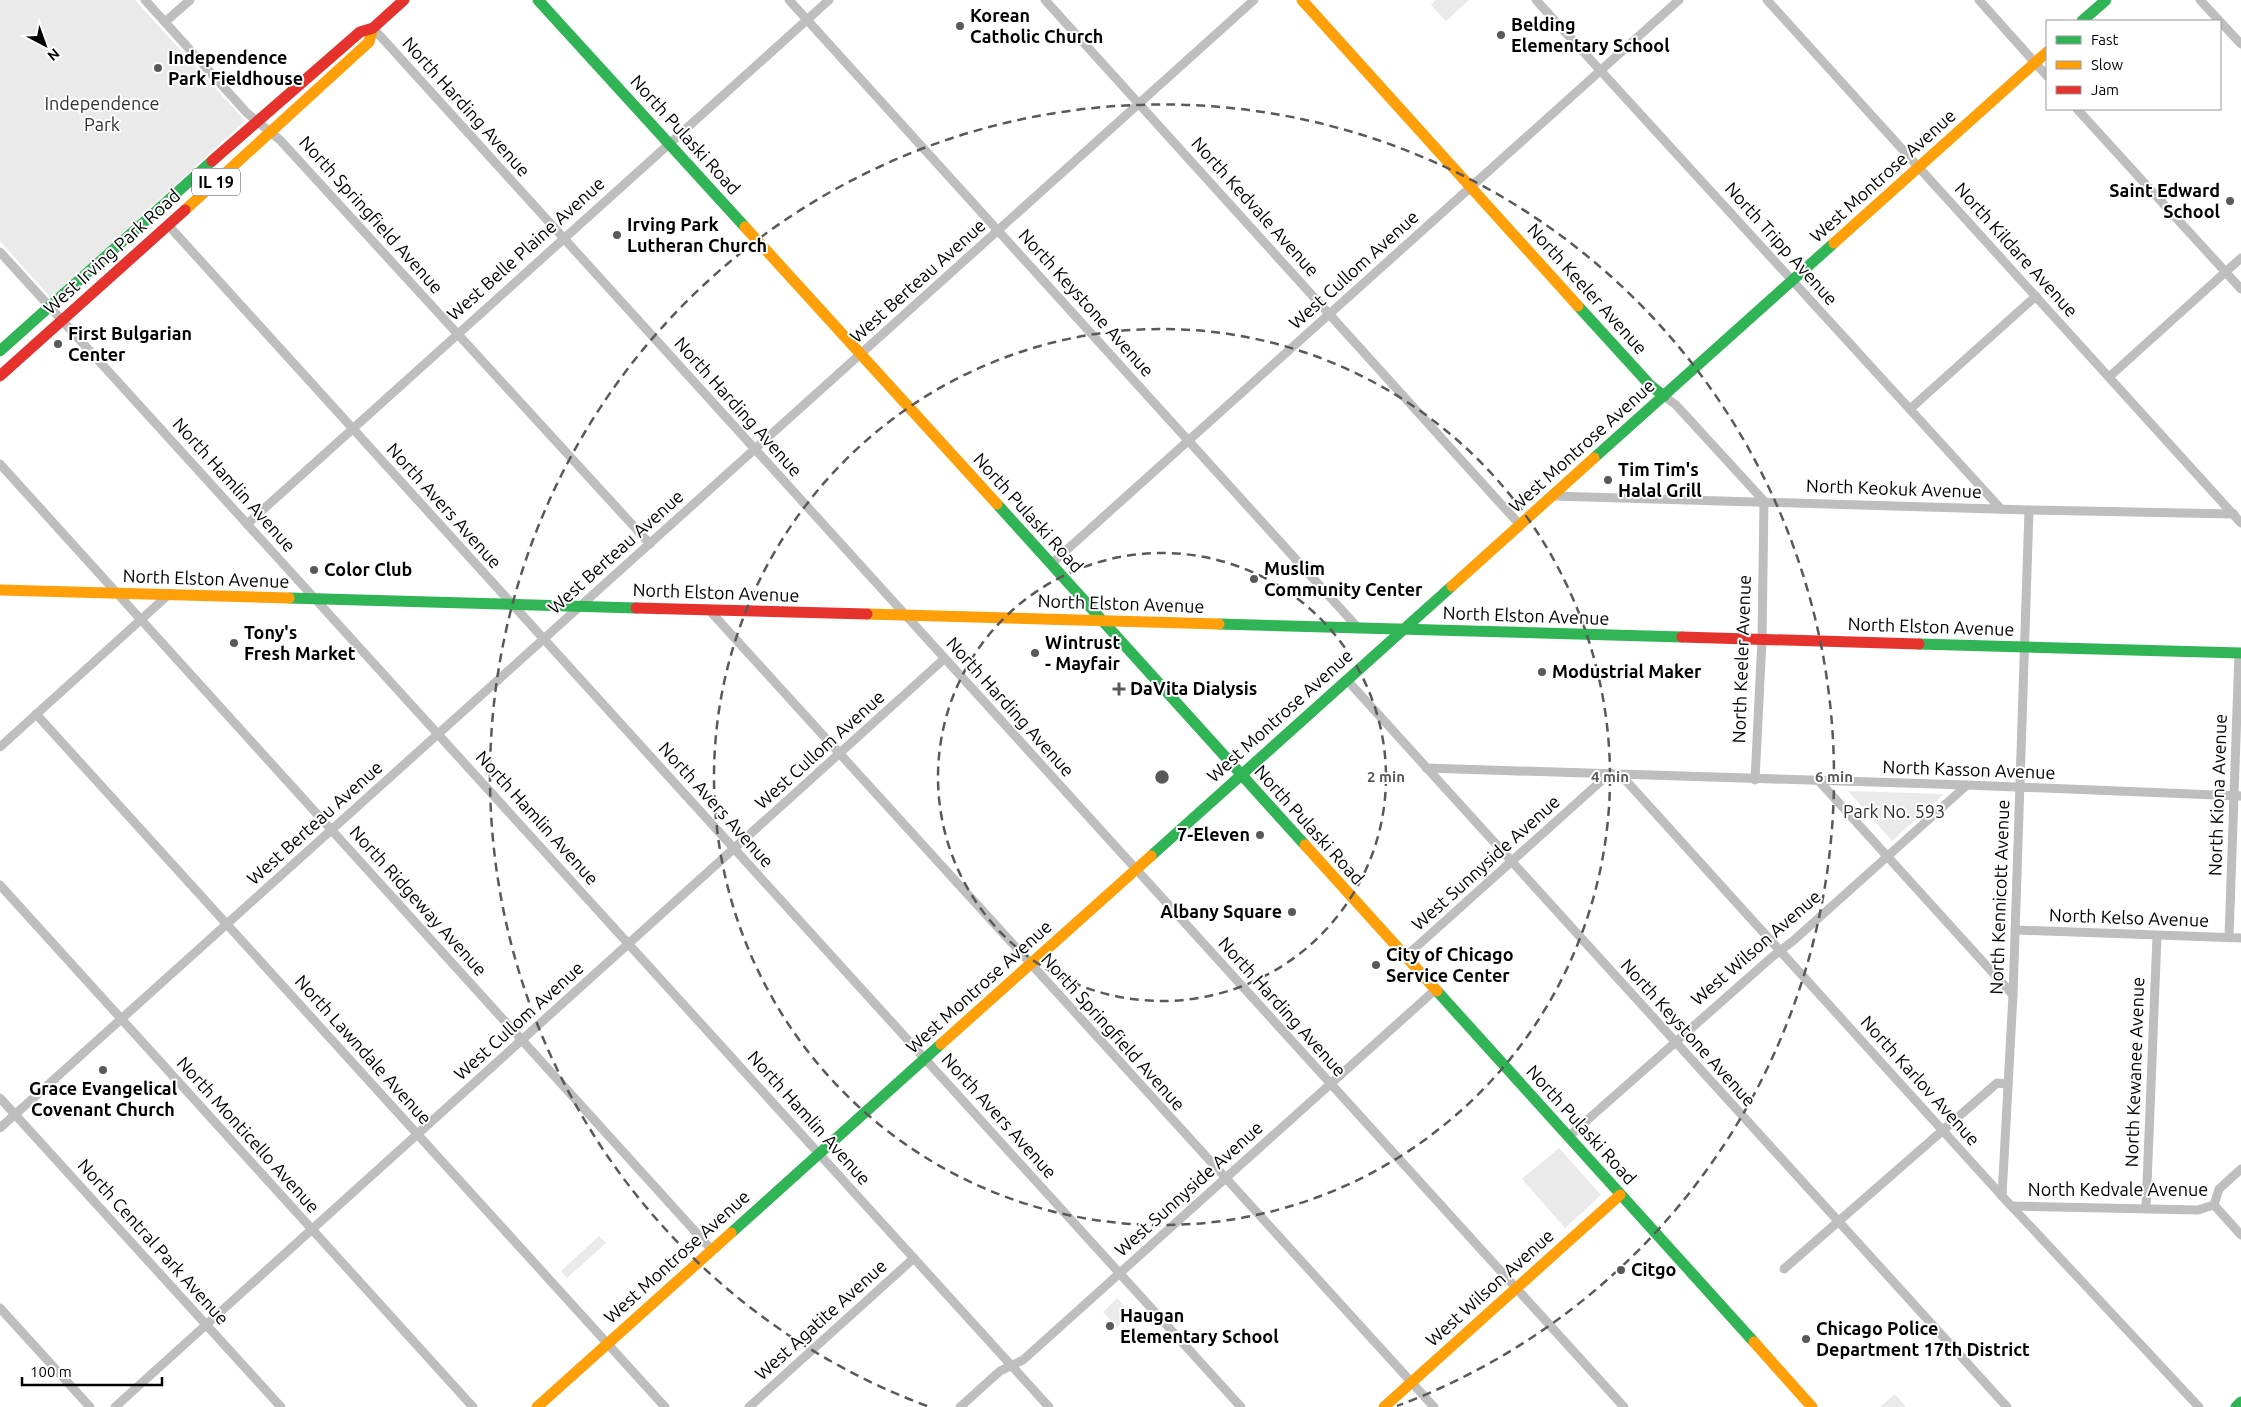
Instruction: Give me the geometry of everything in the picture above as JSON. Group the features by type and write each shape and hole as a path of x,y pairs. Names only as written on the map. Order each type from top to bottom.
{"main road":[{"name":"West Irving Park Road","path":"0,351 256,121 360,32 372,28 404,0"},
{"name":"North Pulaski Road","path":"538,0 1051,564 1811,1406"},
{"name":"North Keeler Avenue","path":"1302,0 1650,385 1664,396"},
{"path":"2083,20 2106,0"},
{"name":"West Irving Park Road","path":"0,376 270,134 369,42 372,28"},
{"name":"West Montrose Avenue","path":"537,1407 2046,53"},
{"path":"156,211 168,225"},
{"name":"North Elston Avenue","path":"0,590 2240,653"},
{"name":"West Wilson Avenue","path":"1384,1407 1620,1195"},
{"path":"2236,1407 2241,1402"}],"street":[{"name":"North Springfield Avenue","path":"145,0 256,121 270,134 280,140 650,544"},
{"path":"165,22 190,0"},
{"name":"North Keystone Avenue","path":"789,0 1359,629"},
{"name":"West Belle Plaine Avenue","path":"247,524 562,238 829,0"},
{"name":"North Kedvale Avenue","path":"1045,0 1520,525"},
{"name":"West Berteau Avenue","path":"0,1128 1254,0"},
{"name":"North Tripp Avenue","path":"1536,0 2001,509"},
{"name":"West Cullom Avenue","path":"1051,564 1679,0"},
{"name":"North Kildare Avenue","path":"1767,0 2241,522"},
{"path":"1979,0 2046,75"},
{"path":"2200,0 2219,20"},
{"path":"2221,23 2241,44"},
{"name":"North Harding Avenue","path":"372,28 1624,1407"},
{"path":"2078,110 2241,289"},
{"name":"North Avers Avenue","path":"168,225 1241,1407"},
{"name":"North Hamlin Avenue","path":"0,252 1049,1407"},
{"path":"2109,377 2241,258"},
{"path":"1910,409 2036,296"},
{"name":"North Keeler Avenue","path":"1664,396 1676,405 1764,501 1762,640 1755,780"},
{"name":"North Ridgeway Avenue","path":"0,464 712,1250"},
{"name":"North Keokuk Avenue","path":"1553,496 2234,514"},
{"name":"North Kennicott Avenue","path":"2002,1196 2013,995 2029,510"},
{"path":"0,747 167,596"},
{"name":"North Springfield Avenue","path":"710,611 1434,1407"},
{"name":"North Kiona Avenue","path":"2229,938 2238,796 2240,653"},
{"name":"West Cullom Avenue","path":"115,1407 944,660"},
{"name":"North Keystone Avenue","path":"1347,680 1511,863 2007,1407"},
{"name":"North Lawndale Avenue","path":"36,714 665,1407"},
{"name":"North Kasson Avenue","path":"1426,768 1610,773 1755,780 1967,785 2238,796"},
{"name":"West Sunnyside Avenue","path":"1405,957 1610,773"},
{"name":"North Karlov Avenue","path":"1620,774 2002,1196 2199,1407"},
{"path":"1819,781 2013,995"},
{"name":"West Wilson Avenue","path":"1568,1137 1967,785"},
{"name":"North Monticello Avenue","path":"0,885 473,1407"},
{"name":"North Kelso Avenue","path":"2015,930 2241,938"},
{"name":"North Kewanee Avenue","path":"2146,1209 2157,936"},
{"name":"West Sunnyside Avenue","path":"960,1407 1000,1371 1023,1360 1435,990"},
{"path":"1784,1269 1997,1083 2008,1084"},
{"name":"North Central Park Avenue","path":"0,1098 282,1407"},
{"path":"2214,1205 2220,1189 2241,1169"},
{"name":"North Kedvale Avenue","path":"2012,1206 2198,1210 2214,1205 2241,1235"},
{"name":"West Agatite Avenue","path":"749,1407 914,1258"},
{"path":"0,1308 90,1407"}],"green space":[{"name":"Independence Park","path":"0,0 135,0 245,121 51,298 0,241"},
{"path":"1436,0 1469,0 1446,21 1431,5"},
{"name":"Park No. 593","path":"1848,791 1944,794 1892,841"},
{"path":"1559,1148 1601,1195 1565,1228 1522,1179"},
{"path":"599,1236 606,1243 567,1278 561,1271"},
{"path":"1117,1298 1131,1314 1117,1327 1103,1312"},
{"path":"1895,1394 1906,1407 1880,1407"}],"traffic: fast":[{"path":"538,0 745,227"},
{"path":"2083,20 2106,0"},
{"path":"0,351 212,161"},
{"path":"1594,458 1834,243"},
{"path":"1578,306 1650,385 1664,396"},
{"path":"997,504 1305,845"},
{"path":"1151,856 1452,586"},
{"path":"289,598 636,608"},
{"path":"1219,624 1682,637"},
{"path":"1919,644 2241,653"},
{"path":"1437,991 1754,1342"},
{"path":"731,1233 941,1044"},
{"path":"2236,1407 2241,1402"}],"traffic: slow":[{"path":"1302,0 1578,306"},
{"path":"185,210 369,42 373,28"},
{"path":"1834,243 2046,53"},
{"path":"745,227 997,504"},
{"path":"1452,586 1594,458"},
{"path":"0,590 289,598"},
{"path":"867,614 1219,624"},
{"path":"1305,845 1437,991"},
{"path":"941,1044 1151,856"},
{"path":"1384,1407 1620,1195"},
{"path":"537,1407 731,1233"},
{"path":"1754,1342 1812,1407"}],"traffic: jam":[{"path":"212,161 360,32 373,28 404,0"},
{"path":"0,376 185,210"},
{"path":"636,608 867,614"},
{"path":"1682,637 1919,644"}],"place":[{"name":"Korean Catholic Church","path":"960,26"},
{"name":"Belding Elementary School","path":"1501,35"},
{"name":"Independence Park Fieldhouse","path":"158,68"},
{"name":"Saint Edward School","path":"2230,201"},
{"name":"Irving Park Lutheran Church","path":"617,235"},
{"name":"First Bulgarian Center","path":"58,344"},
{"name":"Tim Tim's Halal Grill","path":"1608,480"},
{"name":"Color Club","path":"314,570"},
{"name":"Muslim Community Center","path":"1254,579"},
{"name":"Tony's Fresh Market","path":"234,643"},
{"name":"Wintrust - Mayfair","path":"1035,653"},
{"name":"Modustrial Maker","path":"1542,672"},
{"name":"DaVita Dialysis","path":"1119,689"},
{"name":"7-Eleven","path":"1260,835"},
{"name":"Albany Square","path":"1292,912"},
{"name":"City of Chicago Service Center","path":"1376,965"},
{"name":"Grace Evangelical Covenant Church","path":"103,1070"},
{"name":"Citgo","path":"1621,1270"},
{"name":"Haugan Elementary School","path":"1110,1326"},
{"name":"Chicago Police Department 17th District","path":"1806,1339"}]}
